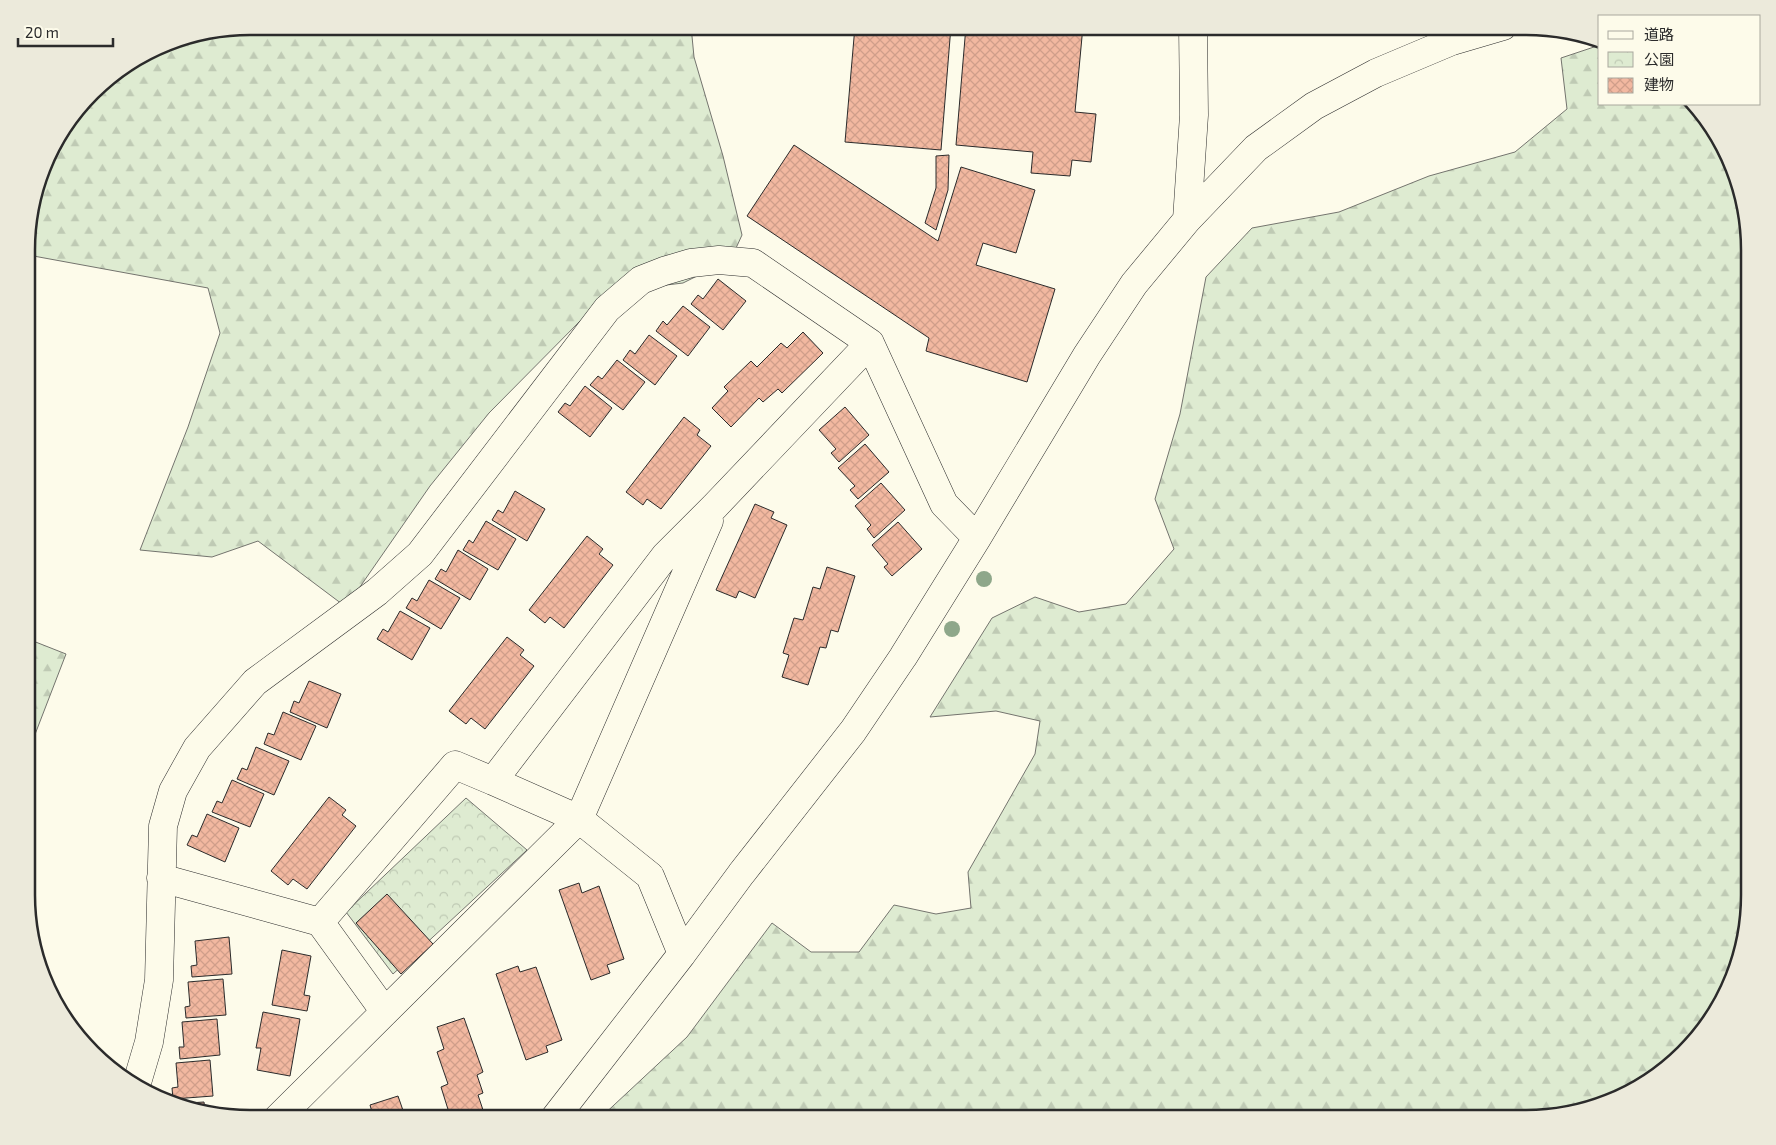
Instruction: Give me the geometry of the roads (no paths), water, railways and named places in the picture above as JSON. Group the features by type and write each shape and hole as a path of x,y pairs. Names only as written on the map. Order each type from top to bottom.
{"street":[{"path":"1187,220 1194,115 1194,35"},
{"path":"561,1110 853,731 903,657 978,538 1087,355 1134,284 1187,220 1256,148 1314,106 1376,73 1452,42 1474,35"},
{"path":"138,1079 149,1042 159,980 163,826 172,791 197,748 255,682 377,592 420,554 607,309 641,280 691,263 719,260 753,263 870,343 944,504 978,538"},
{"path":"493,781 666,556 870,343"},
{"path":"286,1110 579,819 715,506"},
{"path":"320,922 455,765 579,819 650,876 682,954"},
{"path":"161,878 320,922 384,1012"}]}
